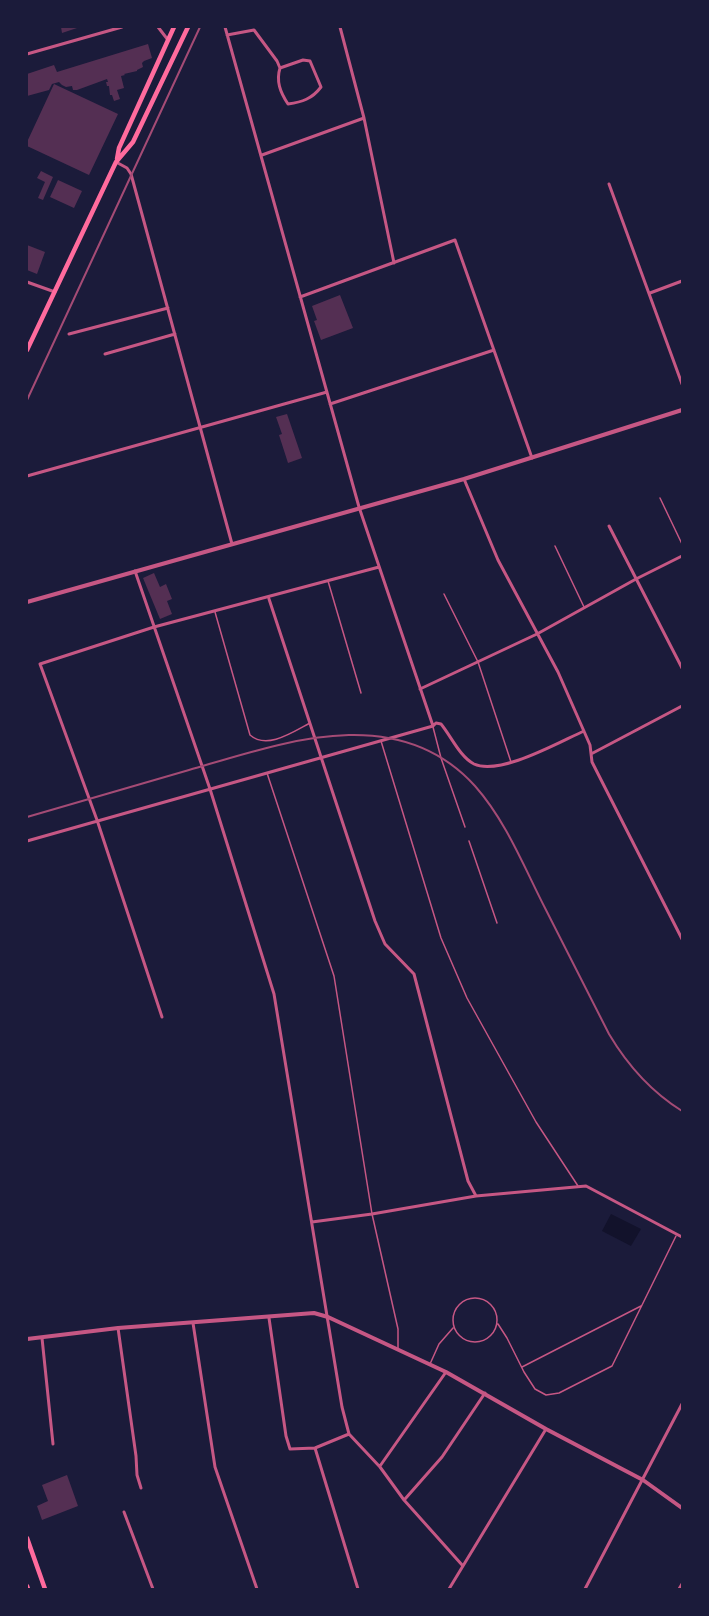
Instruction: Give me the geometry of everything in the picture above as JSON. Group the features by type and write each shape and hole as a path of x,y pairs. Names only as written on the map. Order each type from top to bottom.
{"main road":[{"path":"27,350 116,162 119,148 174,27"},
{"path":"116,162 133,142 189,27"},
{"path":"27,1538 45,1589"}],"street":[{"path":"27,54 122,27"},
{"path":"158,27 168,41"},
{"path":"225,27 359,507 433,726"},
{"path":"340,27 364,118 394,263"},
{"path":"227,35 254,30 280,68"},
{"path":"303,60 310,61 321,87 314,96 300,103 288,104 282,96 277,77 280,68 303,60"},
{"path":"262,155 364,118"},
{"path":"116,162 131,174 232,544"},
{"path":"609,184 682,384"},
{"path":"300,297 455,240 532,458"},
{"path":"650,293 682,281"},
{"path":"27,282 55,292"},
{"path":"69,334 168,308"},
{"path":"105,354 175,334"},
{"path":"330,405 494,350"},
{"path":"27,476 327,392"},
{"path":"27,602 464,479 682,410"},
{"path":"464,479 498,560 558,672 584,731 592,762 682,939"},
{"path":"609,526 682,668"},
{"path":"420,689 537,634 584,606 682,556"},
{"path":"162,1017 97,820 40,664 154,627 379,567"},
{"path":"135,571 210,789 274,994 348,1434 380,1467 404,1500 463,1566"},
{"path":"269,598 375,921 385,944 414,974 468,1181 476,1196"},
{"path":"591,754 682,706"},
{"path":"27,841 433,726 436,723 441,724 472,763 495,766 512,763 584,731"},
{"path":"312,1222 476,1196 586,1186 682,1237"},
{"path":"27,1339 217,1319 268,1318 314,1313 328,1317 446,1372 546,1429 643,1480 682,1508"},
{"path":"268,1318 290,1449 315,1448 348,1434"},
{"path":"193,1323 215,1467 256,1589"},
{"path":"118,1328 137,1474 141,1488"},
{"path":"42,1338 53,1444"},
{"path":"380,1467 446,1372"},
{"path":"404,1500 441,1457 485,1393"},
{"path":"585,1589 682,1404"},
{"path":"449,1589 546,1429"},
{"path":"315,1448 358,1589"},
{"path":"124,1512 153,1589"},
{"path":"679,1589 682,1584"}],"lane":[{"path":"660,498 682,544"},
{"path":"555,546 584,606"},
{"path":"328,580 361,693"},
{"path":"444,594 478,662 512,763"},
{"path":"215,611 250,735 264,741 274,740 310,723"},
{"path":"433,726 441,758 465,827"},
{"path":"380,740 445,948 467,998 536,1122 578,1186"},
{"path":"267,773 334,976 372,1214 398,1329 399,1350"},
{"path":"469,841 497,923"},
{"path":"498,1324 492,1336 481,1342 469,1342 459,1336 453,1327 453,1317 459,1304 466,1299 476,1297 484,1299 493,1306 498,1324 521,1368 535,1389 546,1395 559,1393 601,1372 612,1366 677,1234"},
{"path":"521,1368 643,1305"},
{"path":"430,1365 439,1344 453,1327"}],"shaded area":[{"path":"611,1214 641,1229 631,1246 602,1231"}],"building":[{"path":"61,27 80,27 62,33"},
{"path":"148,44 152,58 144,61 143,67 137,71 121,76 124,88 117,90 120,99 114,101 110,95 107,79 77,90 59,82 52,84 49,90 27,96 27,74 54,65 57,72"},
{"path":"54,84 118,114 89,175 27,146"},
{"path":"41,171 53,177 43,200 38,198 45,182 37,178"},
{"path":"58,180 82,191 74,208 50,197"},
{"path":"27,245 45,252 37,274 27,270"},
{"path":"340,295 353,328 321,340 314,321 317,320 312,306"},
{"path":"287,414 302,458 288,463 276,417"},
{"path":"154,573 160,587 166,584 172,599 167,601 172,614 160,619 143,578"},
{"path":"67,1475 78,1506 42,1520 37,1506 48,1501 42,1485"}],"railway":[{"path":"27,400 200,27"},
{"path":"27,817 225,759 300,741 338,736 375,736 410,743 444,760 475,786 486,800 514,845 616,1046 650,1086 682,1111"}]}
